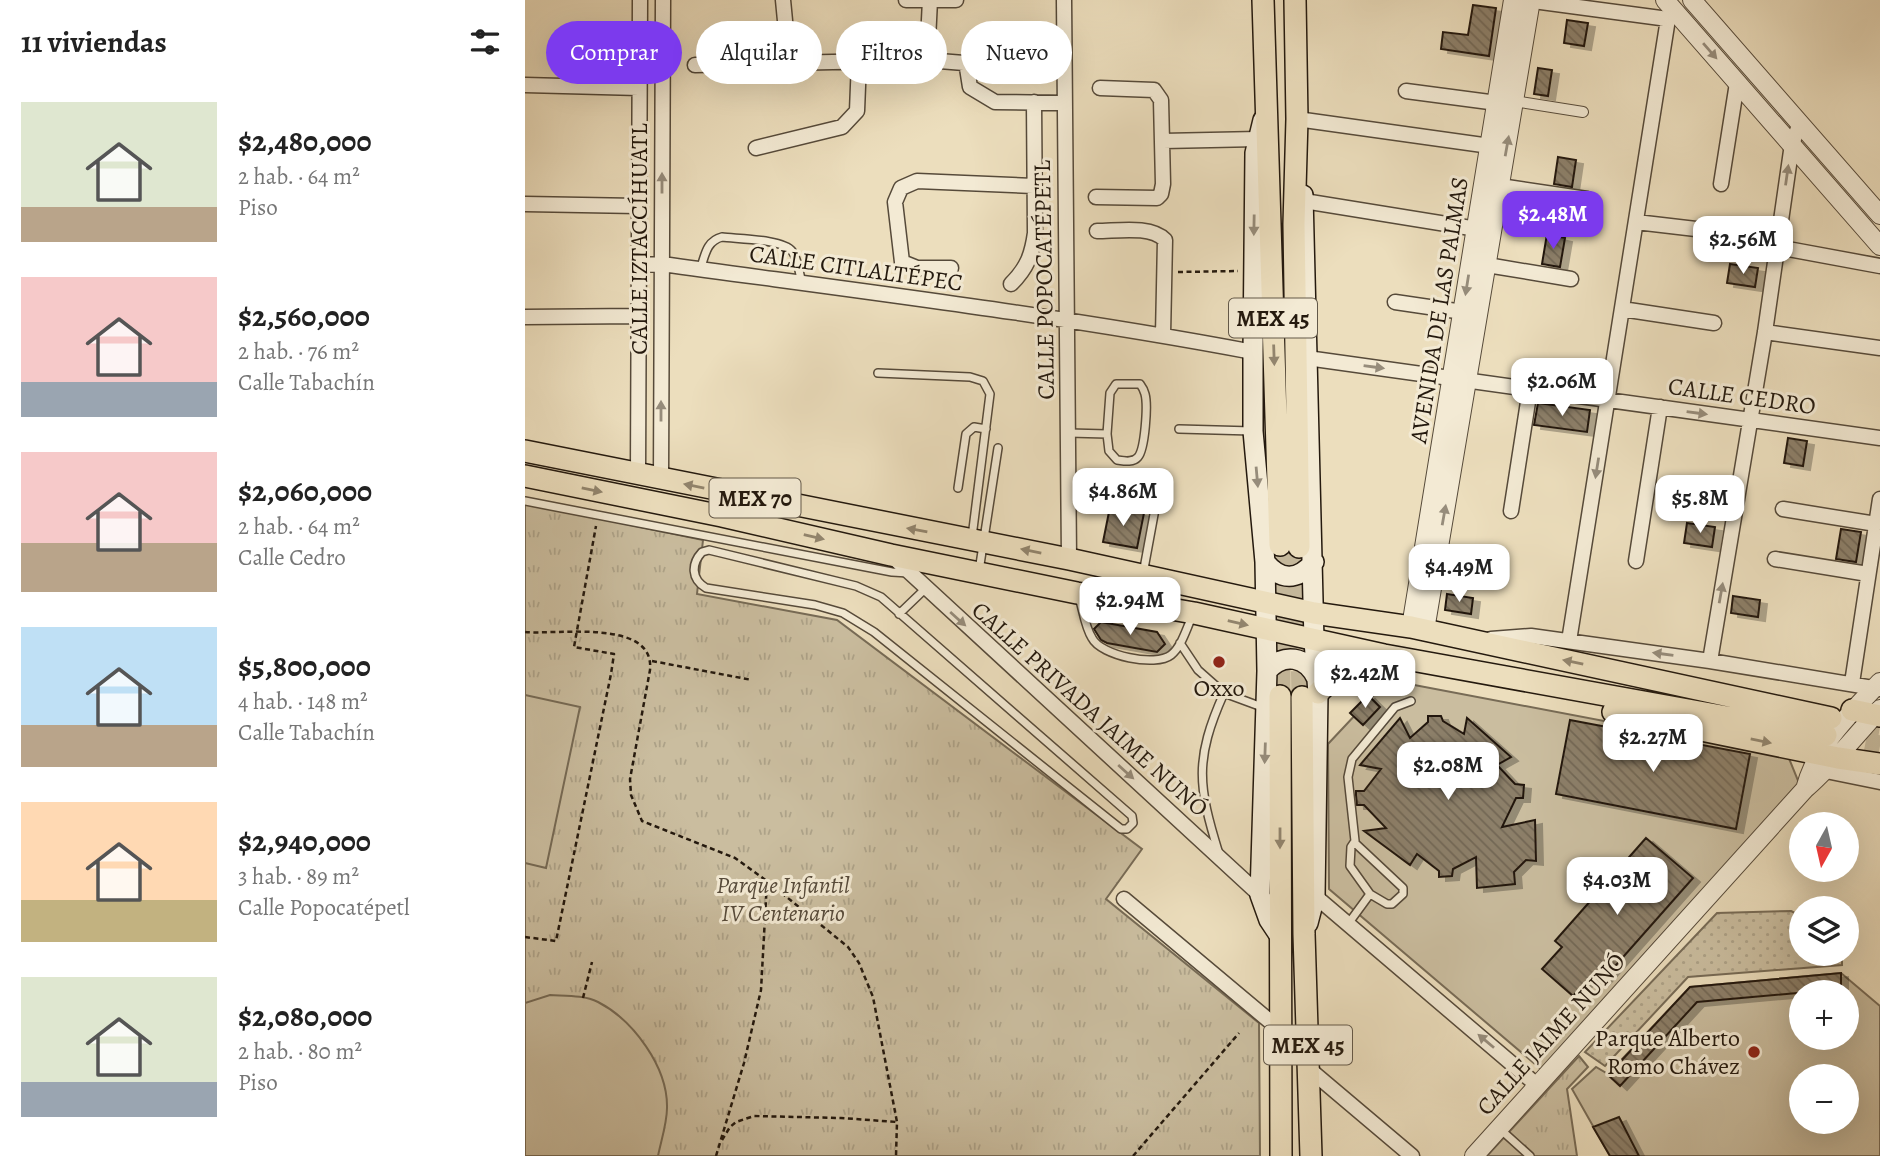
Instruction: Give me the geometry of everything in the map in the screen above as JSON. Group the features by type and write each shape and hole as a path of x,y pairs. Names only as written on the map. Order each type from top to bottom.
{"main road":[{"name":"MEX 45","path":"1263,0 1267,110 1297,552"},
{"name":"MEX 45","path":"1294,0 1297,119 1294,224 1297,552"},
{"path":"1267,110 1255,153 1253,352 1253,431 1265,562 1267,671 1273,702 1260,895 1269,920 1281,938"},
{"path":"1296,142 1304,201 1307,358 1297,552 1314,612 1312,690 1315,896 1304,934"},
{"name":"MEX 70","path":"525,451 1069,559 1314,612 1472,640 1825,750"},
{"name":"MEX 70","path":"525,475 891,555 1077,593 1193,613 1314,641 1457,669 1473,680 1492,687 1825,750"},
{"path":"1265,562 1272,571 1283,576 1295,576 1306,571 1297,552"},
{"path":"1312,690 1350,666 1384,655"},
{"path":"1267,671 1274,663 1284,659 1305,662 1313,670 1312,690"},
{"name":"MEX 45","path":"1311,1156 1304,934 1312,690"},
{"name":"MEX 45","path":"1273,702 1281,938 1281,1156"},
{"path":"1852,710 1878,713"},
{"path":"1825,750 1880,764"}],"street":[{"name":"CALLE IZTACCÍHUATL","path":"638,474 640,0"},
{"name":"CALLE IZTACCÍHUATL","path":"661,479 663,0"},
{"path":"783,0 785,21"},
{"path":"906,0 956,0"},
{"path":"929,21 930,0"},
{"name":"CALLE POPOCATÉPETL","path":"1064,0 1069,559"},
{"name":"AVENIDA DE LAS PALMAS","path":"1418,629 1460,379 1486,265 1500,186 1513,0"},
{"path":"1529,0 1670,11 1880,246"},
{"name":"AVENIDA DE LAS PALMAS","path":"1460,379 1463,312 1490,146 1506,102 1529,0"},
{"path":"1692,0 1880,215"},
{"path":"1569,642 1670,11"},
{"path":"947,62 964,63 970,87 995,102 1065,103"},
{"path":"1721,184 1737,83"},
{"path":"756,148 842,127 857,111 858,84"},
{"path":"525,85 639,88"},
{"path":"1096,197 1157,198 1161,194 1163,184 1161,100 1154,90 1100,88"},
{"path":"1406,91 1583,112"},
{"path":"1010,284 1024,271 1032,254 1035,233 1034,102"},
{"path":"1297,119 1490,146"},
{"path":"1710,661 1765,332 1791,144 1800,124"},
{"path":"1164,141 1258,139"},
{"path":"951,268 917,268 902,262 895,202 901,188 917,181 1033,186"},
{"path":"1500,186 1587,198"},
{"path":"1304,201 1477,229"},
{"path":"525,204 638,206"},
{"path":"1636,222 1730,233"},
{"path":"1097,231 1158,233 1165,240 1163,335"},
{"path":"1777,247 1880,266"},
{"name":"CALLE CITLALTÉPEC","path":"638,265 662,264 1067,320"},
{"path":"1486,265 1571,279"},
{"path":"1395,302 1463,312"},
{"path":"1622,309 1714,323"},
{"path":"525,317 638,316"},
{"path":"1067,320 1253,352"},
{"path":"1765,332 1880,348"},
{"name":"CALLE CEDRO","path":"1307,358 1880,438"},
{"path":"1511,510 1530,389"},
{"path":"1636,561 1660,407"},
{"path":"1852,683 1880,499"},
{"path":"1783,509 1876,524"},
{"name":"CALLE PRIVADA JAIME NUNÓ","path":"891,555 1260,895"},
{"path":"1775,559 1868,574"},
{"path":"1472,640 1531,636 1878,686"},
{"name":"CALLE JAIME NUNÓ","path":"1477,1155 1805,789 1825,750 1852,710 1878,686"},
{"name":"CALLE JAIME NUNÓ","path":"1825,750 1878,713"},
{"path":"1825,750 1880,782"},
{"path":"1315,896 1538,1086"},
{"path":"1124,899 1279,1029"},
{"path":"1309,1069 1412,1156"}],"lane":[{"path":"700,270 709,243 714,239 722,237 773,243 786,245 794,253 802,284"},
{"path":"878,373 970,377 983,382 991,394 986,429 978,572"},
{"path":"1116,384 1140,384 1146,401 1143,447 1138,458 1130,461 1117,460 1109,451 1107,434 1110,393 1116,384"},
{"path":"958,488 966,434 974,427 986,429"},
{"path":"1179,429 1253,431"},
{"path":"1069,433 1107,434"},
{"path":"978,541 998,448"},
{"path":"1070,493 1155,509 1143,575"},
{"path":"525,501 892,572 909,573"},
{"path":"671,530 675,507"},
{"path":"709,550 856,586 881,597 899,614 1132,816 1133,823 1127,829 1121,829 874,632 843,613 815,605 706,587 697,583 694,576 697,557 709,550"},
{"path":"899,614 925,589"},
{"path":"1077,593 1092,640 1108,652 1157,661 1171,655 1180,643 1193,613"},
{"path":"1180,643 1198,670 1224,693 1273,702"},
{"path":"1220,858 1206,811 1200,770 1210,724 1224,693"},
{"path":"1355,843 1351,847 1350,866 1370,894 1392,904 1403,894 1403,888 1355,843 1348,777 1352,759 1395,707 1411,701"},
{"path":"1348,924 1370,894"},
{"path":"1499,1128 1530,1156"}],"path":[{"path":"1164,273 1254,270"},
{"path":"525,937 556,941 611,674 614,654 575,648 598,516"},
{"path":"525,632 577,630 640,642 647,651 651,660 629,779 631,795 642,821 735,858 848,947 859,963 873,997 897,1122 896,1156"},
{"path":"651,660 752,680"},
{"path":"716,1156 744,1063 761,990 767,881"},
{"path":"583,998 592,962"},
{"path":"1133,1156 1239,1033"},
{"path":"720,1144 730,1127 742,1119 754,1116 897,1122"}],"green space":[{"name":"Parque Infantil IV Centenario","path":"525,503 703,540 697,594 837,620 1142,849 1106,899 1259,1023 1260,1156 525,1156"},
{"path":"1388,680 1788,756 1799,783 1542,1070 1329,889 1328,744"},
{"path":"525,695 580,707 546,868 525,863"},
{"path":"1789,911 1789,966 1829,966 1688,977 1605,1066 1585,1052 1717,913"},
{"name":"Parque Alberto Romo Chávez","path":"1841,973 1849,980 1789,980 1789,1050 1859,1050 1859,988 1880,1006 1880,1156 1610,1156 1572,1089 1596,1067 1608,1074 1690,987"},
{"path":"550,995 581,997 598,1002 624,1020 646,1046 662,1077 666,1092 666,1120 658,1156 525,1156 525,1003"},
{"path":"1579,1056 1588,1067 1567,1089 1577,1156 1487,1156"}],"building":[{"path":"1473,5 1496,8 1489,56 1441,49 1443,32 1468,35"},
{"path":"1567,20 1588,23 1584,46 1564,43"},
{"path":"1538,68 1552,70 1548,96 1534,94"},
{"path":"1558,157 1576,160 1572,187 1554,184"},
{"path":"1547,234 1565,238 1560,267 1542,264"},
{"path":"1730,264 1758,268 1755,287 1727,283"},
{"path":"1538,403 1590,410 1587,432 1534,425"},
{"path":"1788,438 1807,441 1803,466 1784,463"},
{"path":"1110,507 1144,513 1137,548 1103,542"},
{"path":"1687,523 1715,527 1712,547 1684,543"},
{"path":"1841,529 1861,532 1856,562 1836,559"},
{"path":"1447,594 1473,598 1471,614 1445,610"},
{"path":"1733,596 1760,600 1758,617 1731,613"},
{"path":"1101,622 1157,632 1165,644 1157,652 1107,643 1101,640 1094,629"},
{"path":"1368,695 1380,707 1363,725 1350,713"},
{"path":"1428,716 1441,716 1443,721 1464,734 1467,718 1511,757 1497,765 1515,784 1524,785 1523,798 1516,798 1502,827 1535,820 1536,861 1526,860 1514,872 1515,884 1477,888 1476,857 1453,869 1452,876 1439,877 1439,871 1417,854 1410,865 1364,831 1386,828 1364,805 1357,805 1356,791 1364,791 1381,769 1360,765 1400,718 1410,738 1428,722"},
{"path":"1570,720 1750,754 1736,829 1556,794"},
{"path":"1646,838 1693,878 1601,982 1593,974 1573,996 1542,969 1562,947 1555,941"},
{"path":"1841,973 1841,980 1789,980 1789,994 1697,1002 1620,1086 1608,1075 1690,987"},
{"path":"1619,1117 1639,1156 1610,1156 1593,1127"}],"tunnel":[{"path":"1280,545 1280,696"},
{"path":"1299,547 1302,697"},
{"path":"1831,718 1880,727"},
{"path":"1835,737 1880,746"}],"place":[{"name":"Oxxo","path":"1219,662"},
{"name":"Parque Alberto Romo Chávez","path":"1754,1052"}]}
